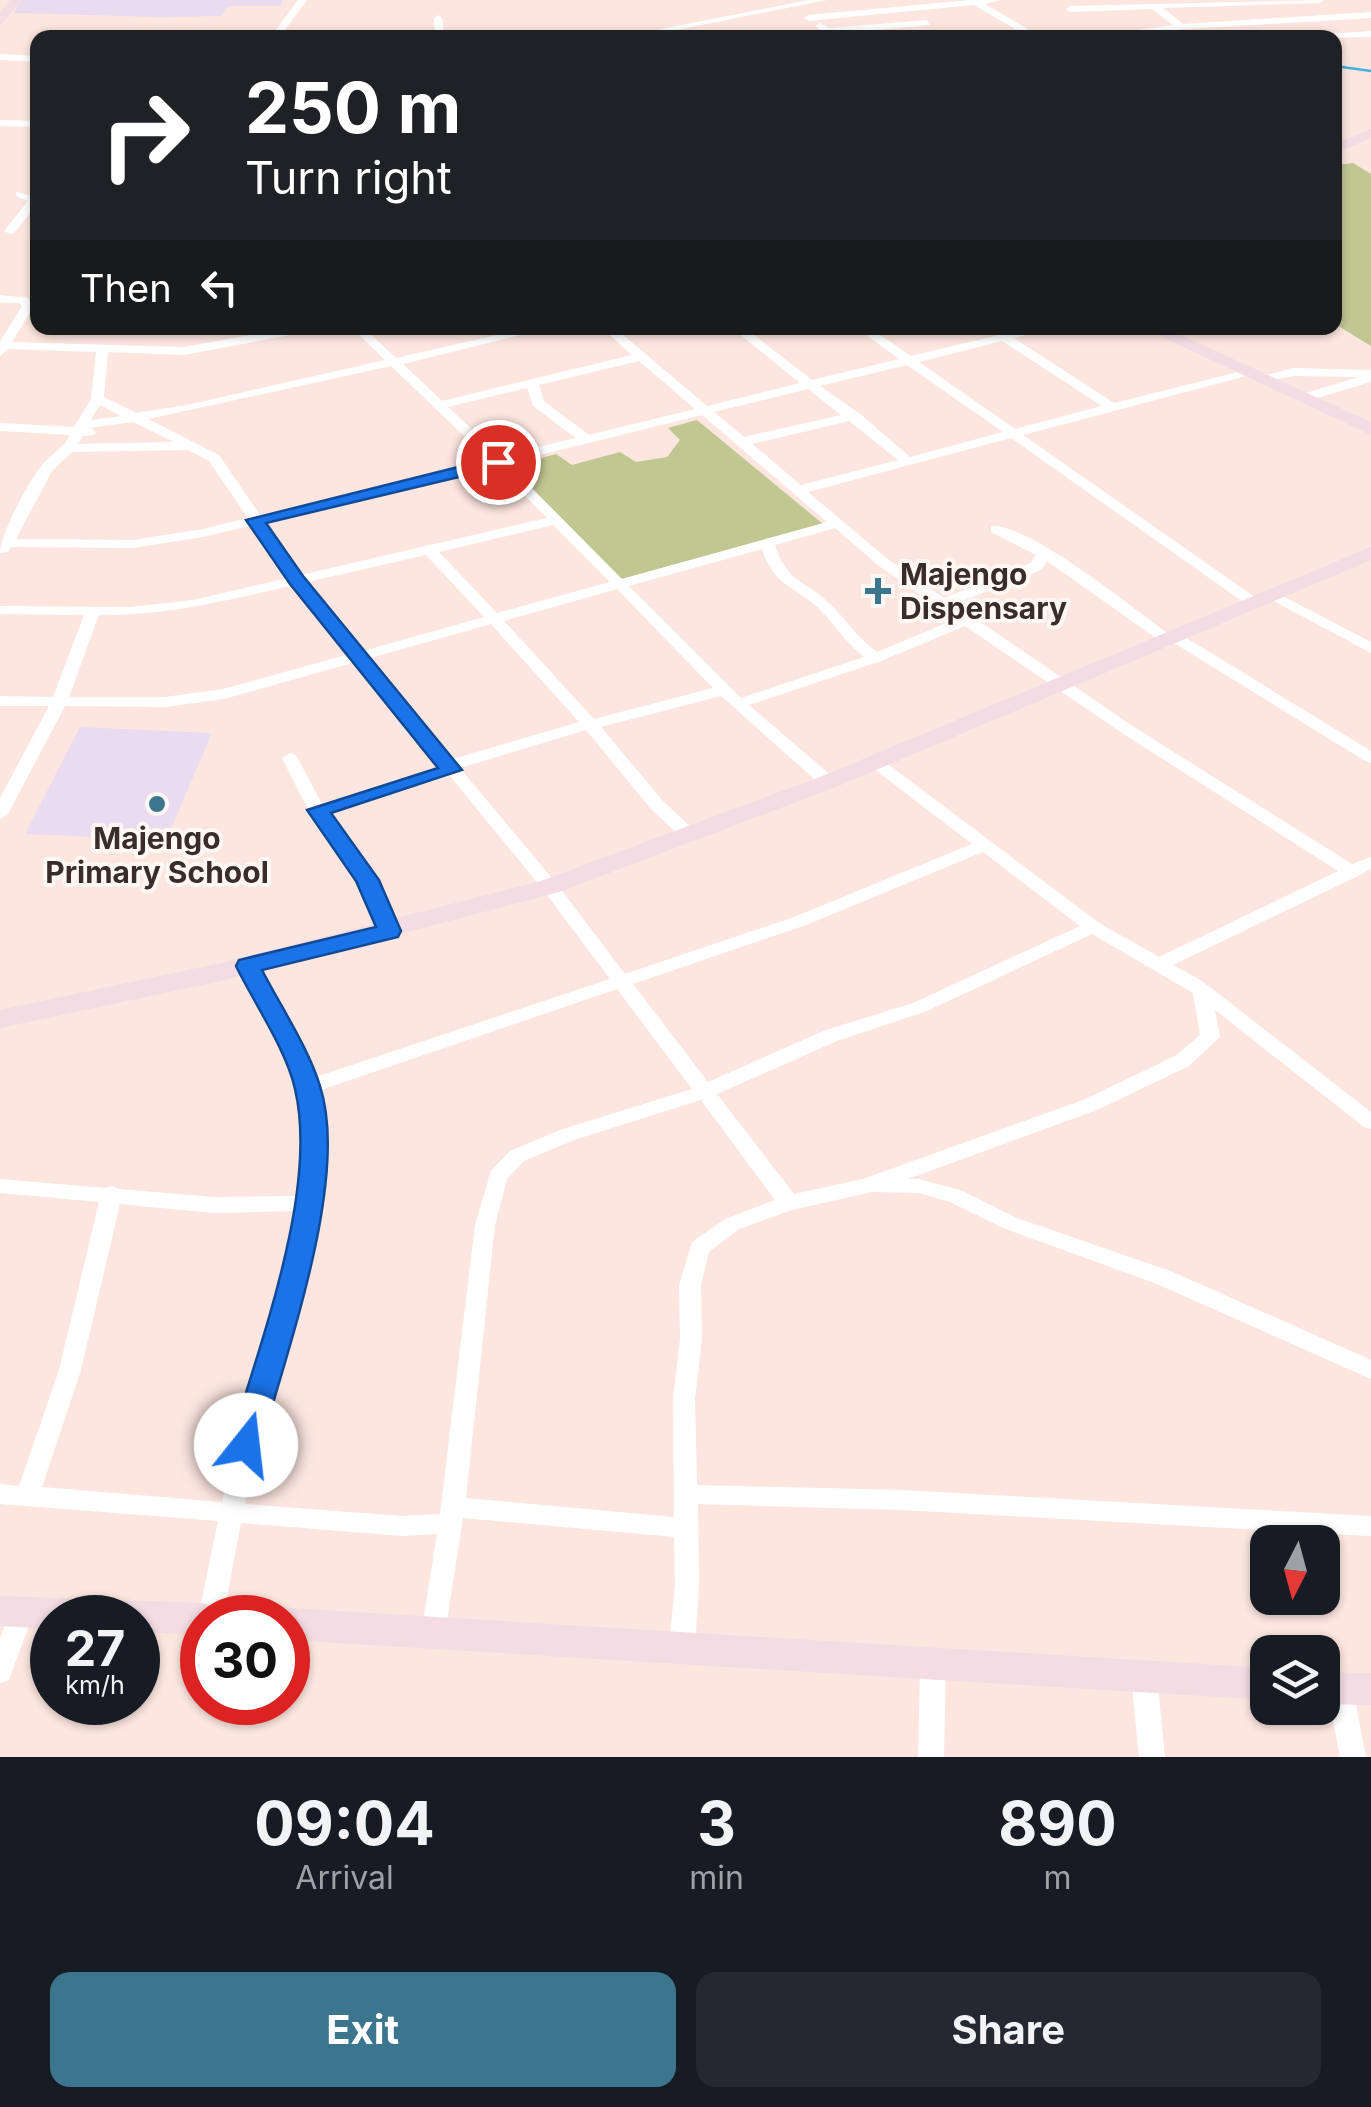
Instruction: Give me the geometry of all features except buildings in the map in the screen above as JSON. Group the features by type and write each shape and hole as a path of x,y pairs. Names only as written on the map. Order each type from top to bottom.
{"street":[{"path":"0,21 17,0"},
{"path":"280,30 302,0"},
{"path":"666,30 824,0"},
{"path":"808,18 998,0"},
{"path":"1060,0 1090,30"},
{"path":"1070,9 1320,0"},
{"path":"976,3 1006,20 1015,30"},
{"path":"1148,4 1184,27"},
{"path":"1227,4 1262,30"},
{"path":"733,6 746,13"},
{"path":"785,6 826,30"},
{"path":"854,30 931,27 905,10"},
{"path":"1158,30 1371,15"},
{"path":"438,18 439,30"},
{"path":"1342,36 1371,34"},
{"path":"0,57 30,59"},
{"path":"0,123 30,124"},
{"path":"1342,146 1371,133"},
{"path":"1,193 30,194"},
{"path":"20,194 30,198"},
{"path":"10,231 30,207"},
{"path":"0,299 30,300"},
{"path":"3,349 30,302"},
{"path":"3,349 184,351 269,335"},
{"path":"365,335 498,462 553,522 738,704 828,782"},
{"path":"0,427 80,428 509,335"},
{"path":"616,335 835,524 1128,730 1352,872"},
{"path":"747,335 909,462"},
{"path":"874,335 1010,435 1264,599 1371,648"},
{"path":"2,546 134,544 255,520 1008,335"},
{"path":"1167,335 1371,429"},
{"path":"1003,336 1113,408"},
{"path":"2,546 46,469 68,448 96,399 102,350"},
{"path":"440,405 640,357"},
{"path":"799,490 1253,375 1294,372 1371,376"},
{"path":"1304,398 1371,376"},
{"path":"532,384 538,404"},
{"path":"502,391 538,404 588,440"},
{"path":"96,399 214,458 297,580 550,887 702,1093 789,1203"},
{"path":"741,442 854,416"},
{"path":"80,428 127,446"},
{"path":"68,448 190,446"},
{"path":"0,610 155,610 553,522"},
{"path":"0,700 194,700 835,524"},
{"path":"996,529 1045,552 1172,638 1371,758"},
{"path":"767,543 784,581 822,604 858,647 876,658"},
{"path":"428,548 690,836"},
{"path":"944,603 1037,566 1045,552"},
{"path":"0,1019 248,966 550,887 828,782 1371,554"},
{"path":"0,814 59,702 92,610"},
{"path":"738,704 876,658 968,619"},
{"path":"318,810 589,724 724,690"},
{"path":"290,758 318,810 368,880 390,931"},
{"path":"875,762 1093,927 1202,992 1371,1122"},
{"path":"308,1087 851,903 984,845"},
{"path":"1160,964 1371,862"},
{"path":"433,1634 452,1515 483,1243 498,1176 518,1156 567,1135 702,1093 830,1036 920,1007 1093,927"},
{"path":"211,1595 308,1203 315,1154 308,1087 248,966"},
{"path":"682,1647 684,1399 692,1261 708,1238 789,1203 866,1186 1090,1105 1182,1061 1210,1037 1202,992"},
{"path":"0,1186 214,1205 308,1203"},
{"path":"866,1186 919,1186 956,1196 1010,1223 1164,1278 1371,1370"},
{"path":"27,1496 70,1370 112,1193"},
{"path":"0,1494 402,1526 452,1515 685,1528"},
{"path":"685,1494 902,1500 1371,1526"},
{"path":"0,1672 11,1611 180,1617"},
{"path":"310,1626 682,1647 933,1667 1250,1683"},
{"path":"931,1757 933,1667"},
{"path":"1144,1676 1152,1757"},
{"path":"1345,1688 1353,1757"}],"shaded area":[{"path":"21,0 283,0 281,6 228,6 222,16 161,17 14,13"},
{"name":"Majengo Primary School","path":"80,727 212,733 166,840 25,834"}],"green space":[{"path":"1353,163 1371,174 1371,346 1342,328 1342,164"},
{"path":"697,420 823,524 614,581 503,469 556,454 572,465 620,452 636,462 667,457 680,440 668,428"}],"waterway":[{"path":"1342,67 1371,71"}],"place":[{"name":"Majengo Dispensary","path":"878,591"},
{"name":"Majengo Primary School","path":"157,804"}],"route":[{"path":"246,1445 297,1258 315,1154 308,1087 248,966 390,931 368,880 318,810 452,770 297,580 255,520 498,462"}]}
